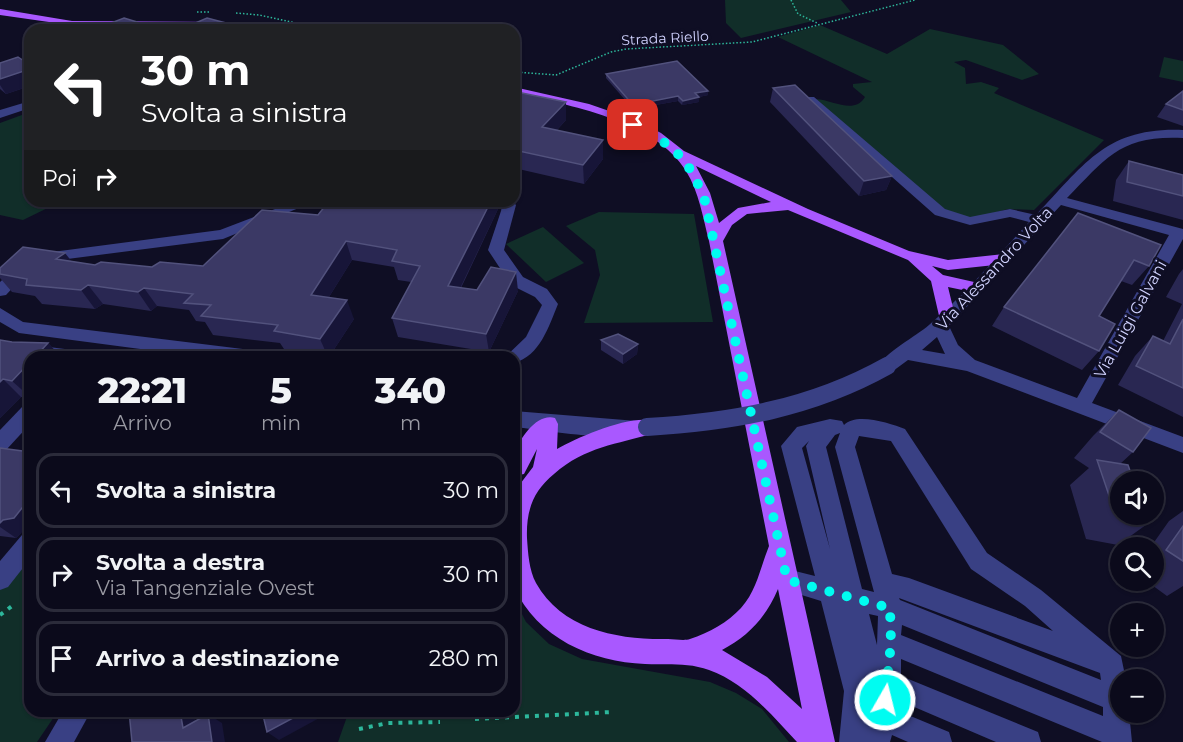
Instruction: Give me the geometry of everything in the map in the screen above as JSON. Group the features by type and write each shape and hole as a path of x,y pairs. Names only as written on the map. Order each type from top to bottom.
{"main road":[{"path":"0,12 48,21 87,24 226,24"},
{"path":"520,91 620,119 645,131 677,152 803,212 977,288"},
{"path":"677,152 695,174 716,241 822,742"},
{"path":"716,241 728,220 744,209 774,206 803,212"},
{"path":"943,272 1004,259"},
{"path":"943,272 944,323"},
{"path":"542,473 549,442 548,424"},
{"path":"520,460 534,437 548,424"},
{"path":"523,496 542,473 568,454 596,439 646,427"},
{"path":"520,483 523,496 520,510"},
{"path":"688,652 713,643 740,627 767,589 780,548"},
{"path":"520,570 531,598 548,617 588,641 630,650 688,652 724,664 742,674 788,712 815,742"}],"street":[{"path":"0,102 24,94"},
{"path":"520,95 533,94"},
{"path":"810,99 940,212 970,221 1010,213 1039,220"},
{"path":"0,114 24,106"},
{"name":"Via Alessandro Volta","path":"520,420 588,427 646,427 722,421 790,407 838,392 887,366 944,323 1039,220 1120,143 1153,135 1183,134"},
{"path":"1058,201 1181,233"},
{"path":"0,291 30,261 42,257 223,234 293,207"},
{"path":"509,207 508,220 499,234 496,250 517,281 541,293 550,304 541,327 524,353 520,355"},
{"name":"Via Luigi Galvani","path":"1082,405 1181,233"},
{"path":"0,314 19,327 195,351"},
{"path":"944,323 951,349"},
{"path":"921,341 951,349 969,365"},
{"path":"0,347 30,351"},
{"path":"906,353 969,365 1082,405 1183,445"},
{"path":"0,443 24,417"},
{"path":"841,427 888,596 891,643 888,683 879,729"},
{"path":"841,427 816,446 854,597 879,729"},
{"path":"852,742 856,691 791,446 804,433 841,427 886,430 898,435 980,561 1033,598 1112,665 1112,669"},
{"path":"0,579 24,549"},
{"path":"787,580 854,597 888,596 909,590 1112,665"},
{"path":"828,590 879,729"},
{"path":"888,596 1110,696"},
{"path":"891,643 1119,739 1118,723"},
{"path":"888,683 1028,742"},
{"path":"58,742 74,717"},
{"path":"879,729 939,742"}],"path":[{"path":"791,0 798,14 818,24"},
{"name":"Strada Riello","path":"520,72 556,75 618,50 752,42 915,0"},
{"path":"0,615 16,603"},
{"path":"475,719 555,717 612,712"},
{"path":"359,729 388,723 440,723"}],"green space":[{"path":"725,0 841,0 851,12 741,38 726,23"},
{"path":"820,25 887,54 930,29 1003,45 1039,74 1022,80 966,60 954,62 965,68 966,84 981,82 999,88 994,93 1104,140 1034,210 1008,209 974,218 963,217 937,206 816,99 849,106 855,105 865,97 853,87 853,84 872,82 778,37"},
{"path":"1164,57 1183,61 1183,82 1159,77"},
{"path":"24,114 24,207 50,207 23,220 0,215 0,123"},
{"path":"599,212 694,214 713,322 584,323 600,275 595,250 566,226"},
{"path":"543,227 584,263 546,282 506,244"},
{"path":"24,560 24,717 54,717 37,742 0,742 0,590"},
{"path":"520,610 526,622 549,644 582,659 710,682 736,693 762,709 789,742 338,742 347,717 520,717"}],"building":[{"path":"124,18 144,24 108,24"},
{"path":"207,18 230,24 193,24"},
{"path":"18,57 24,61 24,71 0,79 0,63"},
{"path":"677,61 708,91 695,93 699,97 683,101 678,96 633,105 606,74"},
{"path":"795,85 892,176 864,181 773,88"},
{"path":"1183,91 1183,110 1166,104"},
{"path":"520,93 566,102 542,127 603,140 583,165 520,151"},
{"path":"1129,161 1183,175 1183,196 1127,182"},
{"path":"324,207 488,207 448,286 477,290 491,267 516,272 486,334 392,318 420,266 392,261 397,250 346,241 311,295 347,300 320,339 274,331 278,325 201,316 211,305 184,303 193,294 144,288 138,292 88,285 81,290 26,285 27,279 0,274 0,268 23,247 65,253 56,259 95,265 101,262 152,267 160,262 203,266 262,210 318,215"},
{"path":"1078,213 1161,245 1149,266 1134,260 1099,316 1115,324 1099,351 1004,307"},
{"path":"1183,319 1183,388 1136,366 1153,336 1170,344"},
{"path":"618,334 638,344 623,354 601,340"},
{"path":"0,340 48,343 41,351 24,351 24,368 12,381 3,379 0,382"},
{"path":"1119,410 1151,428 1133,452 1100,432"},
{"path":"0,448 24,451 24,506 14,518 3,520 0,523"},
{"path":"1097,460 1128,465 1130,471 1110,471 1110,498"},
{"path":"1183,526 1183,561 1166,550"},
{"path":"130,717 181,717 183,728 203,717 208,717 212,742 132,742"},
{"path":"263,717 295,717 267,732"}],"route":[{"path":"633,125 668,145 684,159 695,174 705,201 716,241 787,580 890,608 891,643 885,700"}]}
